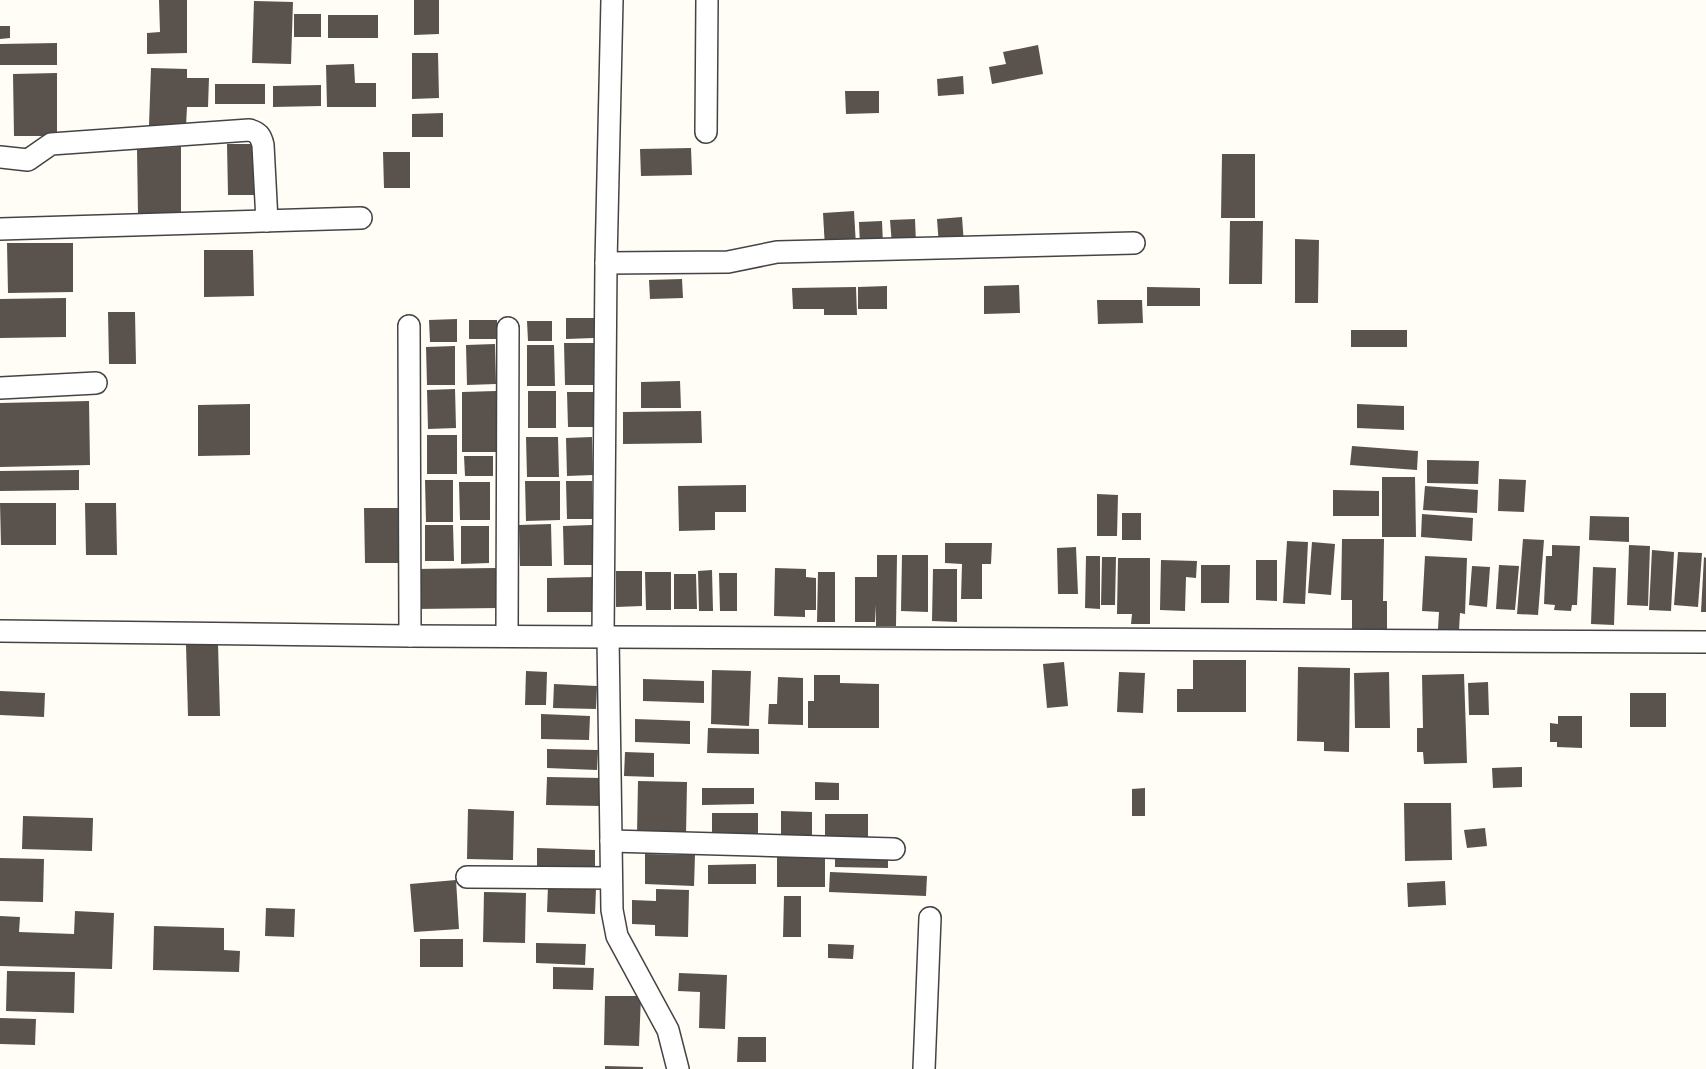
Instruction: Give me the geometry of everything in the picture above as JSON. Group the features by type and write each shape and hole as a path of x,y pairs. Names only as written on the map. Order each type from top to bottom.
{"street":[{"path":"612,0 606,263 606,636 612,910 617,936 668,1030 678,1069"},
{"path":"706,132 707,0"},
{"path":"0,157 28,160 51,144 249,130 261,137 263,145 267,221"},
{"path":"0,229 362,218"},
{"path":"606,263 728,262 777,252 1133,243"},
{"path":"409,326 410,636"},
{"path":"507,636 508,328"},
{"path":"0,388 96,383"},
{"path":"0,631 410,636 1706,642"},
{"path":"611,841 894,849"},
{"path":"467,877 611,878"},
{"path":"924,1069 930,918"}],"building":[{"path":"159,0 187,0 187,53 147,54 147,33 160,32"},
{"path":"414,0 439,0 439,34 414,35"},
{"path":"254,1 293,2 291,64 252,63"},
{"path":"294,14 321,14 321,37 294,37"},
{"path":"328,15 378,15 378,38 328,38"},
{"path":"0,26 10,26 10,38 0,39"},
{"path":"57,43 57,65 0,65 0,44"},
{"path":"1038,45 1043,74 992,84 989,67 1006,64 1003,52"},
{"path":"412,53 438,53 439,98 412,99"},
{"path":"354,64 355,83 376,83 376,107 327,107 326,65"},
{"path":"151,68 187,69 187,78 209,78 208,107 187,107 186,126 149,125"},
{"path":"57,73 57,136 14,136 13,74"},
{"path":"963,76 964,94 938,96 937,79"},
{"path":"215,84 265,84 265,104 215,104"},
{"path":"321,85 321,106 273,107 273,86"},
{"path":"845,91 879,91 879,113 846,114"},
{"path":"443,113 443,137 412,137 412,114"},
{"path":"227,144 256,144 256,195 228,195"},
{"path":"181,147 181,214 138,215 137,148"},
{"path":"691,148 692,175 641,176 640,149"},
{"path":"383,152 410,152 410,188 384,188"},
{"path":"1222,154 1255,154 1255,218 1221,218"},
{"path":"854,211 856,246 825,248 823,213"},
{"path":"962,217 964,244 939,246 937,219"},
{"path":"915,219 916,243 892,245 890,220"},
{"path":"882,221 883,245 860,246 859,222"},
{"path":"1230,221 1263,221 1262,284 1229,284"},
{"path":"1295,239 1319,240 1318,303 1295,303"},
{"path":"7,243 73,243 73,292 8,293"},
{"path":"204,250 253,250 254,296 204,297"},
{"path":"682,279 683,298 650,299 649,280"},
{"path":"1019,285 1020,313 984,314 984,286"},
{"path":"887,286 887,309 858,309 858,287"},
{"path":"856,287 857,315 824,315 824,309 793,309 792,288"},
{"path":"1147,287 1200,288 1200,306 1147,306"},
{"path":"66,298 66,337 0,338 0,299"},
{"path":"1097,300 1142,300 1143,323 1098,324"},
{"path":"108,312 135,312 136,364 109,364"},
{"path":"566,318 594,318 594,338 566,339"},
{"path":"457,319 457,342 430,342 429,320"},
{"path":"469,320 497,320 497,339 469,339"},
{"path":"527,321 552,321 552,341 528,341"},
{"path":"1351,330 1407,330 1407,347 1351,347"},
{"path":"564,343 595,343 595,385 565,385"},
{"path":"495,344 496,384 467,385 466,345"},
{"path":"527,345 554,345 555,386 527,386"},
{"path":"455,346 455,385 427,385 426,347"},
{"path":"680,381 681,408 641,408 641,382"},
{"path":"455,389 456,428 428,429 427,390"},
{"path":"496,391 496,452 462,452 462,392"},
{"path":"528,391 556,391 556,428 528,428"},
{"path":"567,392 595,392 596,427 568,427"},
{"path":"89,401 90,465 0,467 0,403"},
{"path":"250,404 250,455 198,456 198,405"},
{"path":"1357,404 1404,406 1404,430 1357,428"},
{"path":"701,411 702,443 623,444 623,412"},
{"path":"427,435 457,435 457,474 427,474"},
{"path":"526,437 558,437 559,477 527,477"},
{"path":"592,437 593,475 567,476 566,438"},
{"path":"1352,446 1418,451 1417,470 1350,465"},
{"path":"464,456 493,456 493,476 465,476"},
{"path":"1427,460 1479,461 1478,484 1427,483"},
{"path":"79,470 79,490 0,491 0,471"},
{"path":"1382,477 1415,477 1416,537 1382,537"},
{"path":"1499,479 1526,480 1524,512 1498,511"},
{"path":"425,480 453,480 453,522 426,522"},
{"path":"525,481 560,481 560,520 526,521"},
{"path":"566,481 592,481 592,519 567,519"},
{"path":"459,482 490,482 490,520 460,520"},
{"path":"746,485 746,512 715,512 715,530 679,531 678,486"},
{"path":"1425,486 1478,490 1477,513 1423,510"},
{"path":"1333,490 1379,491 1379,516 1333,516"},
{"path":"1097,494 1118,495 1117,536 1097,536"},
{"path":"0,503 56,503 56,545 1,545"},
{"path":"85,503 116,503 117,555 86,555"},
{"path":"364,508 400,508 400,563 365,563"},
{"path":"1122,513 1141,513 1141,540 1122,540"},
{"path":"1422,514 1473,518 1472,541 1421,537"},
{"path":"1590,516 1629,517 1629,542 1589,540"},
{"path":"551,524 552,566 520,566 519,525"},
{"path":"425,525 453,525 454,561 425,561"},
{"path":"592,525 592,565 564,565 563,526"},
{"path":"461,526 489,526 489,563 461,564"},
{"path":"1342,539 1384,539 1383,601 1387,601 1387,632 1352,631 1352,600 1341,600"},
{"path":"1523,539 1544,540 1538,615 1517,614"},
{"path":"1287,541 1308,542 1305,604 1283,603"},
{"path":"1312,542 1335,544 1331,595 1308,593"},
{"path":"945,543 992,543 991,564 982,564 982,599 961,599 962,564 945,563"},
{"path":"1552,545 1580,546 1577,605 1572,605 1571,611 1554,610 1555,605 1544,604 1546,556 1552,556"},
{"path":"1629,545 1650,546 1648,606 1627,605"},
{"path":"1076,547 1078,594 1058,594 1057,548"},
{"path":"1652,550 1674,552 1671,611 1649,610"},
{"path":"1678,552 1702,553 1698,607 1674,605"},
{"path":"877,555 897,555 896,626 876,626 876,605 875,622 855,622 855,577 877,577"},
{"path":"902,555 928,555 928,612 901,611"},
{"path":"1086,556 1100,556 1100,609 1085,608"},
{"path":"1425,556 1467,558 1465,614 1460,613 1459,630 1438,629 1439,612 1422,611"},
{"path":"1102,557 1116,557 1115,605 1101,605"},
{"path":"1704,557 1706,612 1701,612"},
{"path":"1118,558 1150,558 1150,624 1131,624 1132,614 1117,614"},
{"path":"1161,560 1197,561 1196,578 1186,577 1185,611 1160,610"},
{"path":"1256,560 1277,560 1277,601 1256,600"},
{"path":"1201,565 1230,565 1229,603 1201,603"},
{"path":"1499,565 1519,566 1515,610 1496,609"},
{"path":"1472,566 1490,567 1487,607 1469,605"},
{"path":"1593,567 1616,568 1614,625 1591,624"},
{"path":"497,568 498,608 415,609 414,569"},
{"path":"775,568 806,569 806,577 816,578 816,610 805,610 805,617 774,616"},
{"path":"933,569 957,569 957,622 932,621"},
{"path":"712,570 713,611 699,611 698,571"},
{"path":"616,571 642,571 642,606 616,607"},
{"path":"645,572 671,572 671,610 646,610"},
{"path":"818,572 835,572 835,622 817,622"},
{"path":"719,573 737,573 737,611 720,611"},
{"path":"674,574 696,574 697,609 674,609"},
{"path":"595,577 596,612 547,612 547,578"},
{"path":"218,644 220,716 188,716 186,645"},
{"path":"1193,660 1246,660 1246,712 1177,712 1177,689 1193,689"},
{"path":"1064,662 1068,706 1047,708 1043,664"},
{"path":"1298,667 1350,668 1349,752 1324,751 1324,742 1297,741"},
{"path":"712,670 751,671 749,726 711,724"},
{"path":"526,671 547,672 546,705 525,705"},
{"path":"1119,672 1145,673 1143,713 1117,712"},
{"path":"1389,672 1390,728 1355,728 1354,673"},
{"path":"1464,674 1467,763 1424,764 1423,752 1417,752 1417,728 1423,728 1422,675"},
{"path":"814,675 840,675 840,683 879,684 879,728 808,728 808,701 814,701"},
{"path":"778,677 803,678 803,725 768,724 769,704 777,704"},
{"path":"643,679 704,681 704,703 643,701"},
{"path":"1488,682 1489,715 1469,715 1468,683"},
{"path":"554,684 597,686 596,709 553,708"},
{"path":"0,691 45,693 44,717 0,715"},
{"path":"1630,693 1666,693 1666,727 1630,727"},
{"path":"541,714 590,716 589,740 541,739"},
{"path":"1558,716 1582,716 1582,748 1557,747 1557,742 1550,742 1550,723 1558,724"},
{"path":"635,719 690,721 690,744 635,742"},
{"path":"708,728 759,729 759,754 707,753"},
{"path":"547,749 598,750 597,770 547,768"},
{"path":"625,752 654,753 654,777 624,776"},
{"path":"1522,767 1522,787 1493,788 1492,768"},
{"path":"547,777 602,778 601,806 546,805"},
{"path":"638,781 687,782 686,836 637,835"},
{"path":"815,782 839,783 839,800 815,800"},
{"path":"702,788 754,788 754,804 702,805"},
{"path":"1145,788 1145,816 1132,816 1132,789"},
{"path":"1404,803 1451,803 1452,860 1405,861"},
{"path":"468,809 514,811 513,860 467,859"},
{"path":"781,811 812,812 812,844 781,844"},
{"path":"712,813 758,813 758,833 712,833"},
{"path":"825,814 868,814 868,841 825,841"},
{"path":"23,816 93,818 92,851 22,849"},
{"path":"1485,828 1487,846 1467,848 1464,830"},
{"path":"537,848 595,850 595,870 537,868"},
{"path":"645,854 695,855 694,886 645,884"},
{"path":"777,854 825,854 825,887 777,887"},
{"path":"835,854 888,855 888,868 835,867"},
{"path":"0,858 44,859 43,902 0,901"},
{"path":"756,864 756,884 708,884 708,865"},
{"path":"830,872 927,876 926,896 829,892"},
{"path":"456,880 459,929 414,932 410,884"},
{"path":"1445,881 1446,905 1408,907 1407,883"},
{"path":"548,886 596,888 595,914 547,912"},
{"path":"656,889 689,890 688,937 655,936 655,925 632,924 632,900 656,901"},
{"path":"484,892 526,893 525,943 483,942"},
{"path":"784,896 801,896 801,937 783,937"},
{"path":"266,908 295,909 294,937 265,936"},
{"path":"75,911 114,913 112,969 0,966 0,916 20,917 19,932 74,934"},
{"path":"154,926 224,928 224,950 240,951 239,972 153,970"},
{"path":"420,939 463,939 463,967 420,967"},
{"path":"536,943 586,944 585,965 536,963"},
{"path":"828,944 854,945 853,959 828,958"},
{"path":"553,967 594,968 593,990 553,989"},
{"path":"7,971 75,972 74,1013 6,1011"},
{"path":"679,973 727,975 725,1029 699,1028 700,992 678,991"},
{"path":"605,996 641,996 639,1046 604,1045"},
{"path":"0,1018 36,1019 35,1045 0,1044"},
{"path":"738,1037 766,1037 766,1062 737,1062"},
{"path":"605,1066 643,1067 643,1069 605,1069"}]}
